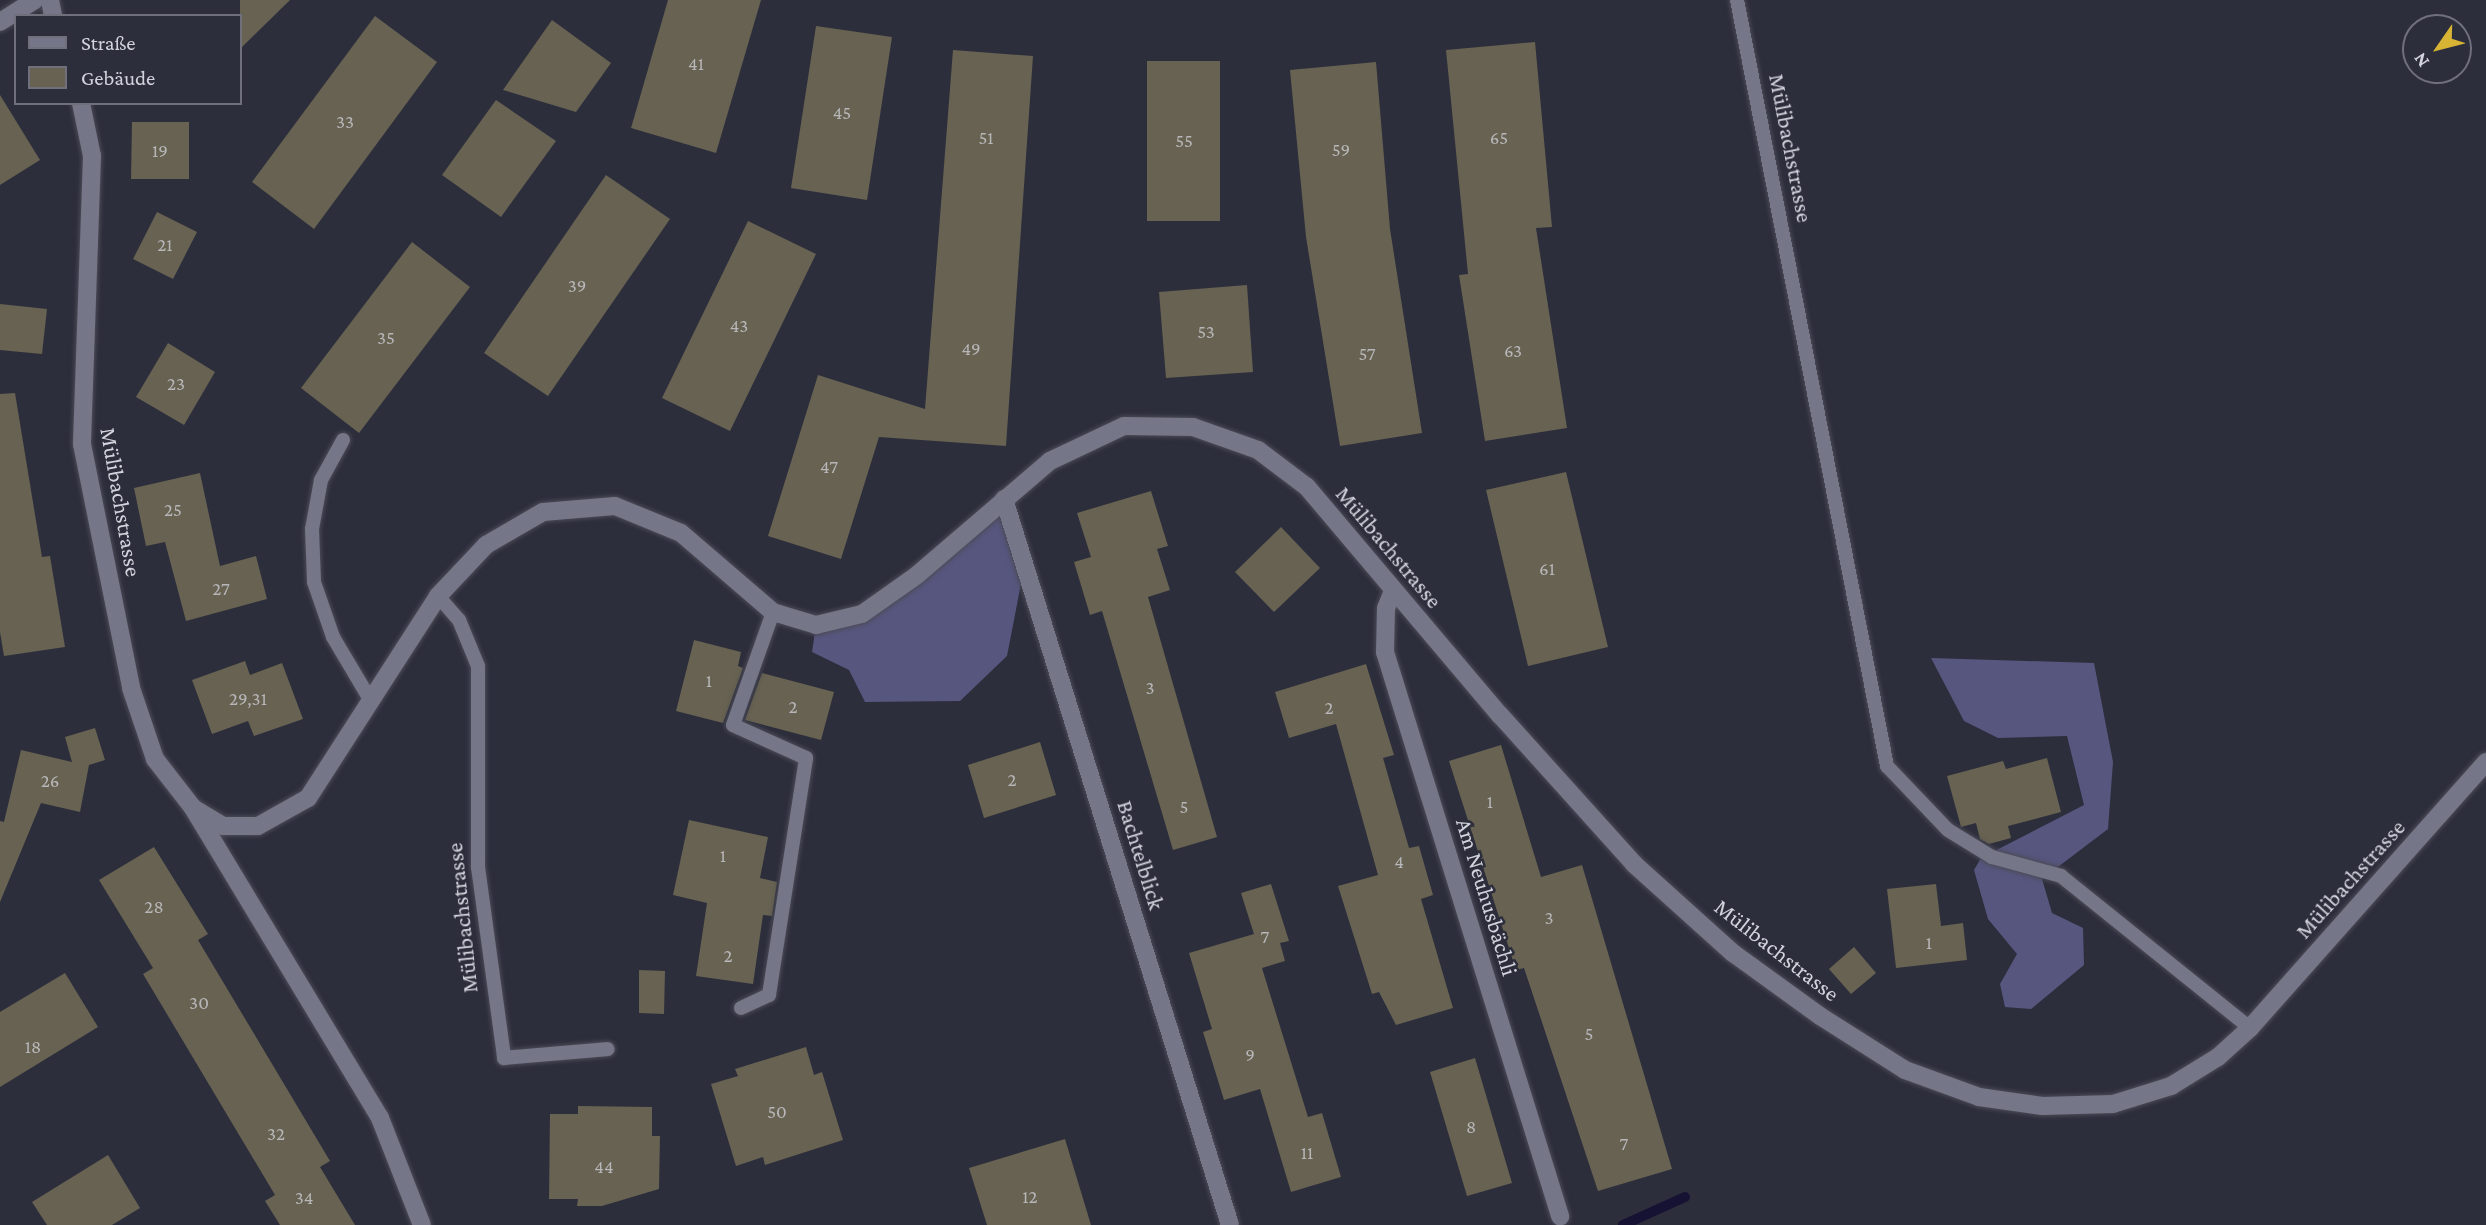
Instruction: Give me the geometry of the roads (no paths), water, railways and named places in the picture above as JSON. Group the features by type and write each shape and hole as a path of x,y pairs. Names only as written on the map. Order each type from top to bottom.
{"street":[{"path":"0,22 35,0"},
{"name":"Mülibachstrasse","path":"81,105 92,156 82,444 131,688 155,759 193,808 380,1118 422,1225"},
{"name":"Mülibachstrasse","path":"193,808 223,826 258,826 308,798 438,596 486,545 543,512 615,506 681,533 773,612 816,625 862,614 917,575 1050,461 1124,426 1193,427 1258,450 1307,486 1393,591 1634,864 1733,953 1905,1070 1979,1097 2042,1106 2113,1104 2171,1086 2218,1057 2250,1028 2486,762"},
{"name":"Bachtelblick","path":"1004,499 1230,1225"},
{"name":"Am Neuhusbächli","path":"1393,591 1386,608 1385,652 1560,1216"}],"lane":[{"name":"Mülibachstrasse","path":"1737,0 1887,766 1948,830 1992,857 2061,876 2250,1028"},
{"path":"342,440 321,480 312,529 314,582 334,637 370,701"},
{"name":"Mülibachstrasse","path":"438,596 459,620 478,666 478,867 504,1058 608,1049"},
{"path":"741,1008 769,995 806,758 733,725 773,612"}],"waterway":[{"path":"1623,1225 1685,1197"}]}
